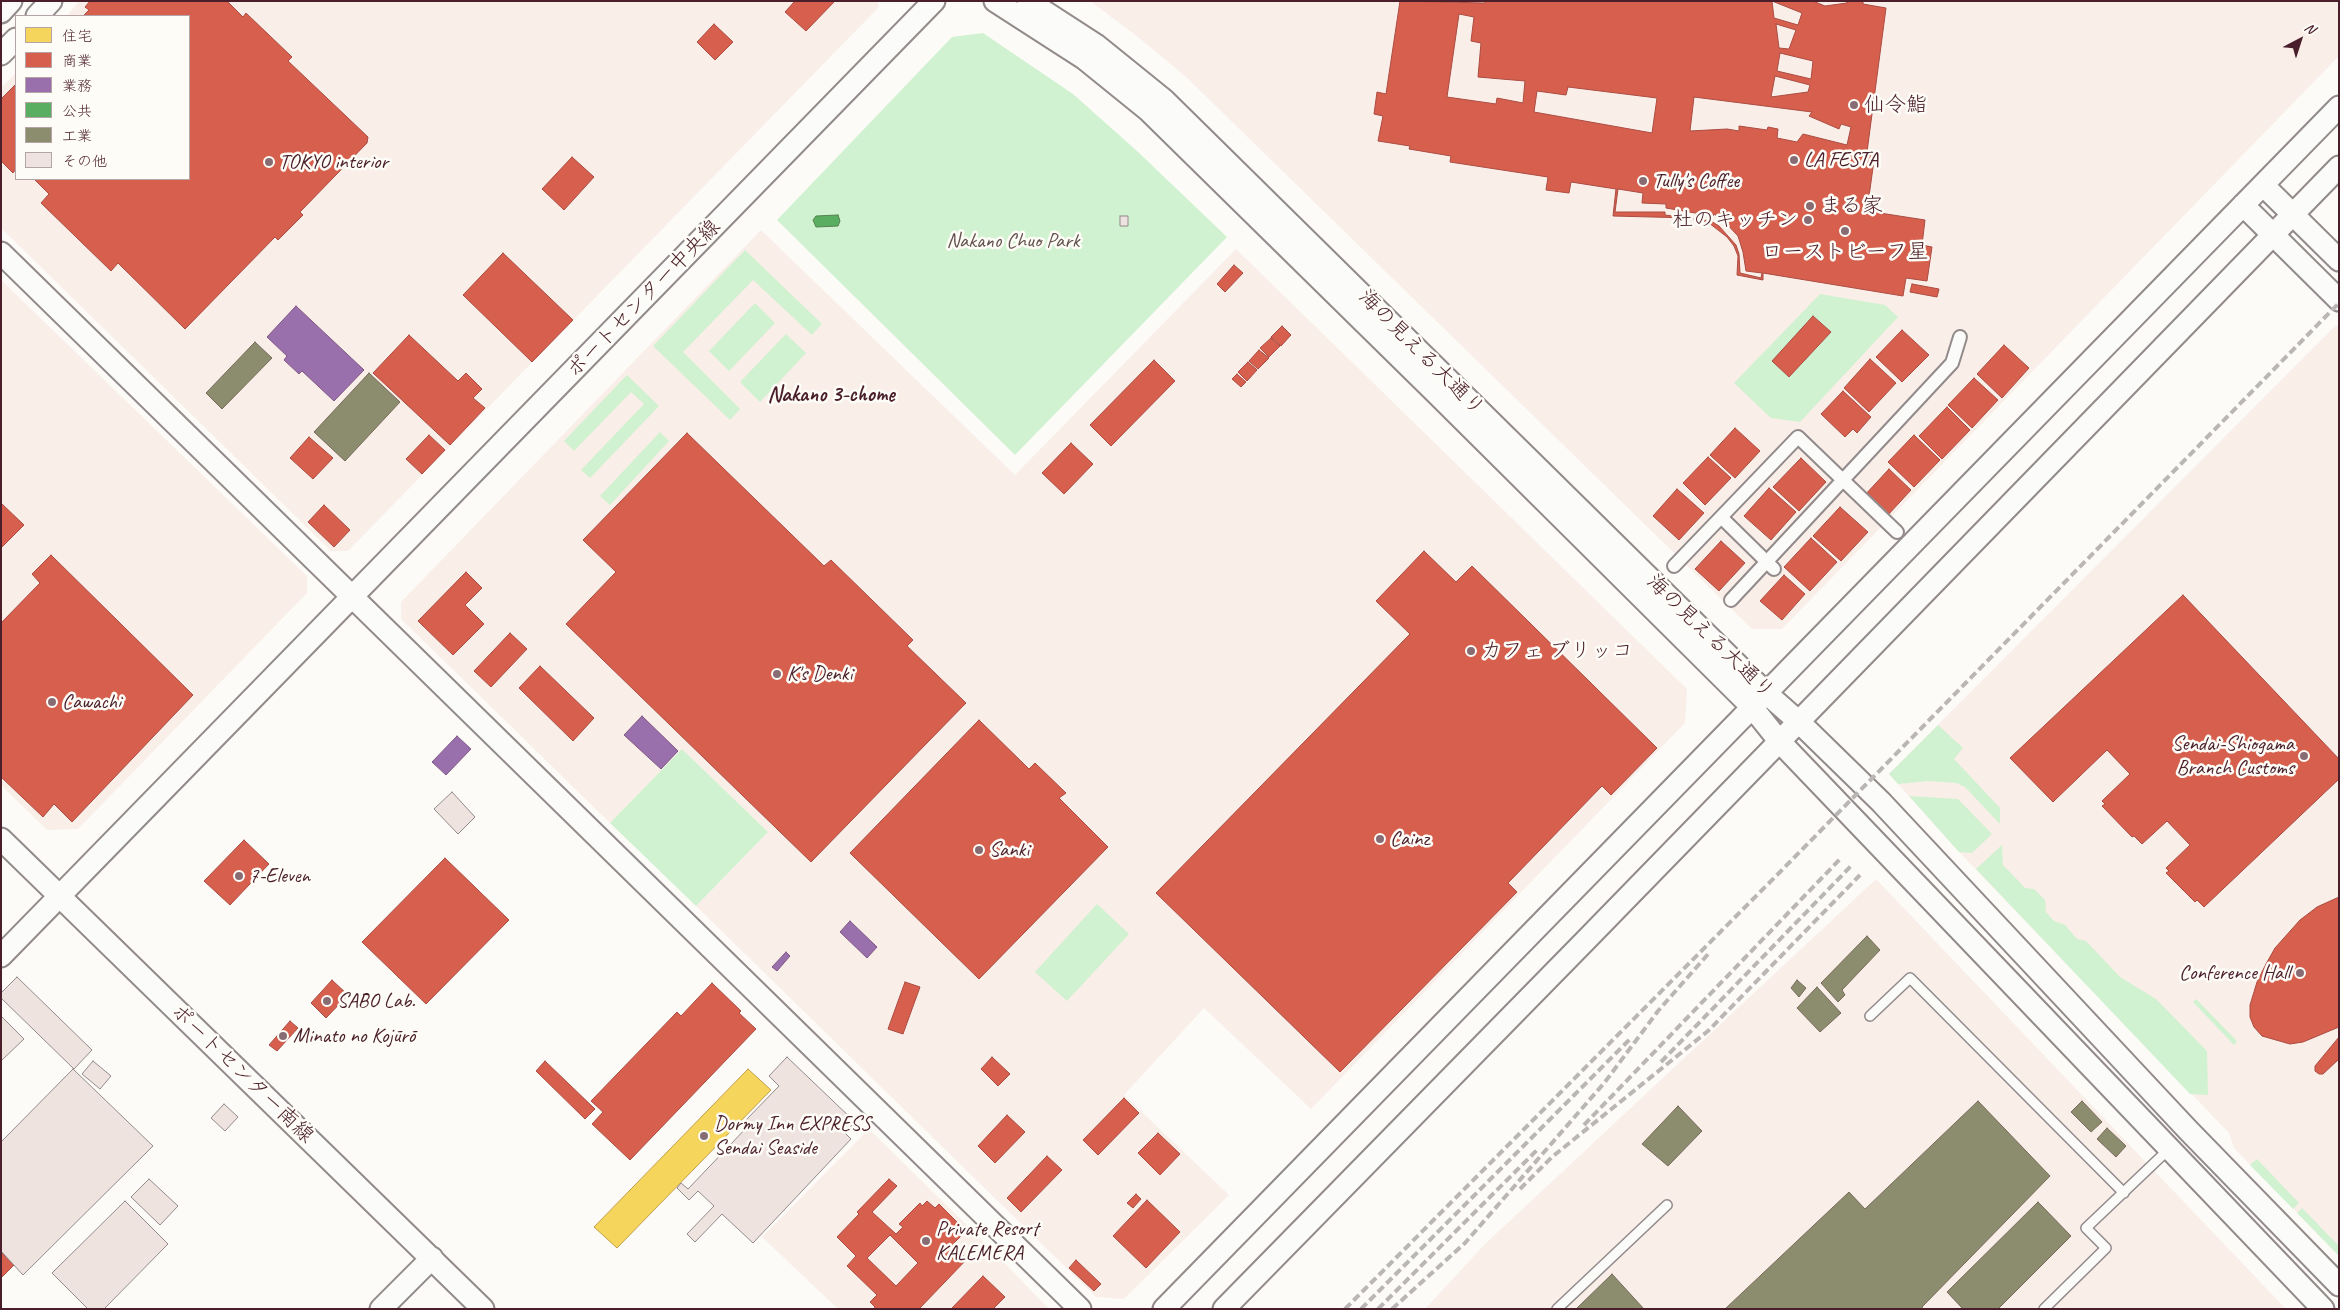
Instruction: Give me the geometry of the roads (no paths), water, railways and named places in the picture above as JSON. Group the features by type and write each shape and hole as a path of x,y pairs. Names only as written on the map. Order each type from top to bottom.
{"street":[{"path":"1,12 11,1"},
{"path":"38,15 51,1"},
{"name":"ポートセンター中央線","path":"1,956 934,1"},
{"path":"995,1 1085,59 1148,110 1435,392 1758,700 1780,742 2323,1309"},
{"name":"海の見える大通り","path":"1028,1 1096,45 1164,100 1758,700 1799,722 1881,802 2182,1123 2339,1285"},
{"path":"1,54 15,40"},
{"path":"1164,1309 2339,107"},
{"path":"1224,1309 1780,742 2339,167"},
{"path":"2263,185 2339,260"},
{"path":"2243,205 2339,300"},
{"path":"1,253 354,596 1080,1309"},
{"path":"1731,600 1770,565 1842,480 1952,363 1960,337"},
{"path":"1674,566 1798,437 1897,532"},
{"path":"1721,517 1770,565"},
{"name":"ポートセンター南線","path":"1,839 483,1309"},
{"path":"382,1309 432,1258"}],"lane":[{"path":"1870,1016 1910,978 2124,1193"},
{"path":"2044,1309 2106,1248 2086,1228 2169,1149"},
{"path":"1557,1309 1667,1205"}],"railway":[{"path":"1345,1309 1780,872 2339,303"},
{"path":"1584,1125 1842,857"},
{"path":"1661,1062 1851,866"},
{"path":"1520,1189 1552,1157 1708,1031 1860,875"},
{"path":"1392,1309 1465,1243 1605,1082 1658,1011 1709,953"},
{"path":"1361,1309 1630,1039"},
{"path":"1378,1309 1537,1150"}],"place":[{"name":"仙令鮨","path":"1854,105"},
{"name":"LA FESTA","path":"1794,160"},
{"name":"TOKYO interior","path":"269,162"},
{"name":"Tully's Coffee","path":"1643,181"},
{"name":"まる家","path":"1810,206"},
{"name":"杜のキッチン","path":"1808,220"},
{"name":"ローストビーフ星","path":"1845,231"},
{"name":"カフェ ブリッコ","path":"1471,651"},
{"name":"K's Denki","path":"777,674"},
{"name":"Cawachi","path":"52,702"},
{"name":"Sendai-Shiogama Branch Customs","path":"2304,756"},
{"name":"Cainz","path":"1380,839"},
{"name":"Sanki","path":"979,850"},
{"name":"7-Eleven","path":"239,876"},
{"name":"Conference Hall","path":"2300,973"},
{"name":"SABO Lab.","path":"327,1001"},
{"name":"Minato no Kojūrō","path":"283,1036"},
{"name":"Dormy Inn EXPRESS Sendai Seaside","path":"704,1136"},
{"name":"Private Resort KALEMERA","path":"926,1241"}],"district":[{"name":"Nakano 3-chome","path":"831,395"}],"park label":[{"name":"Nakano Chuo Park","path":"1013,241"}]}
